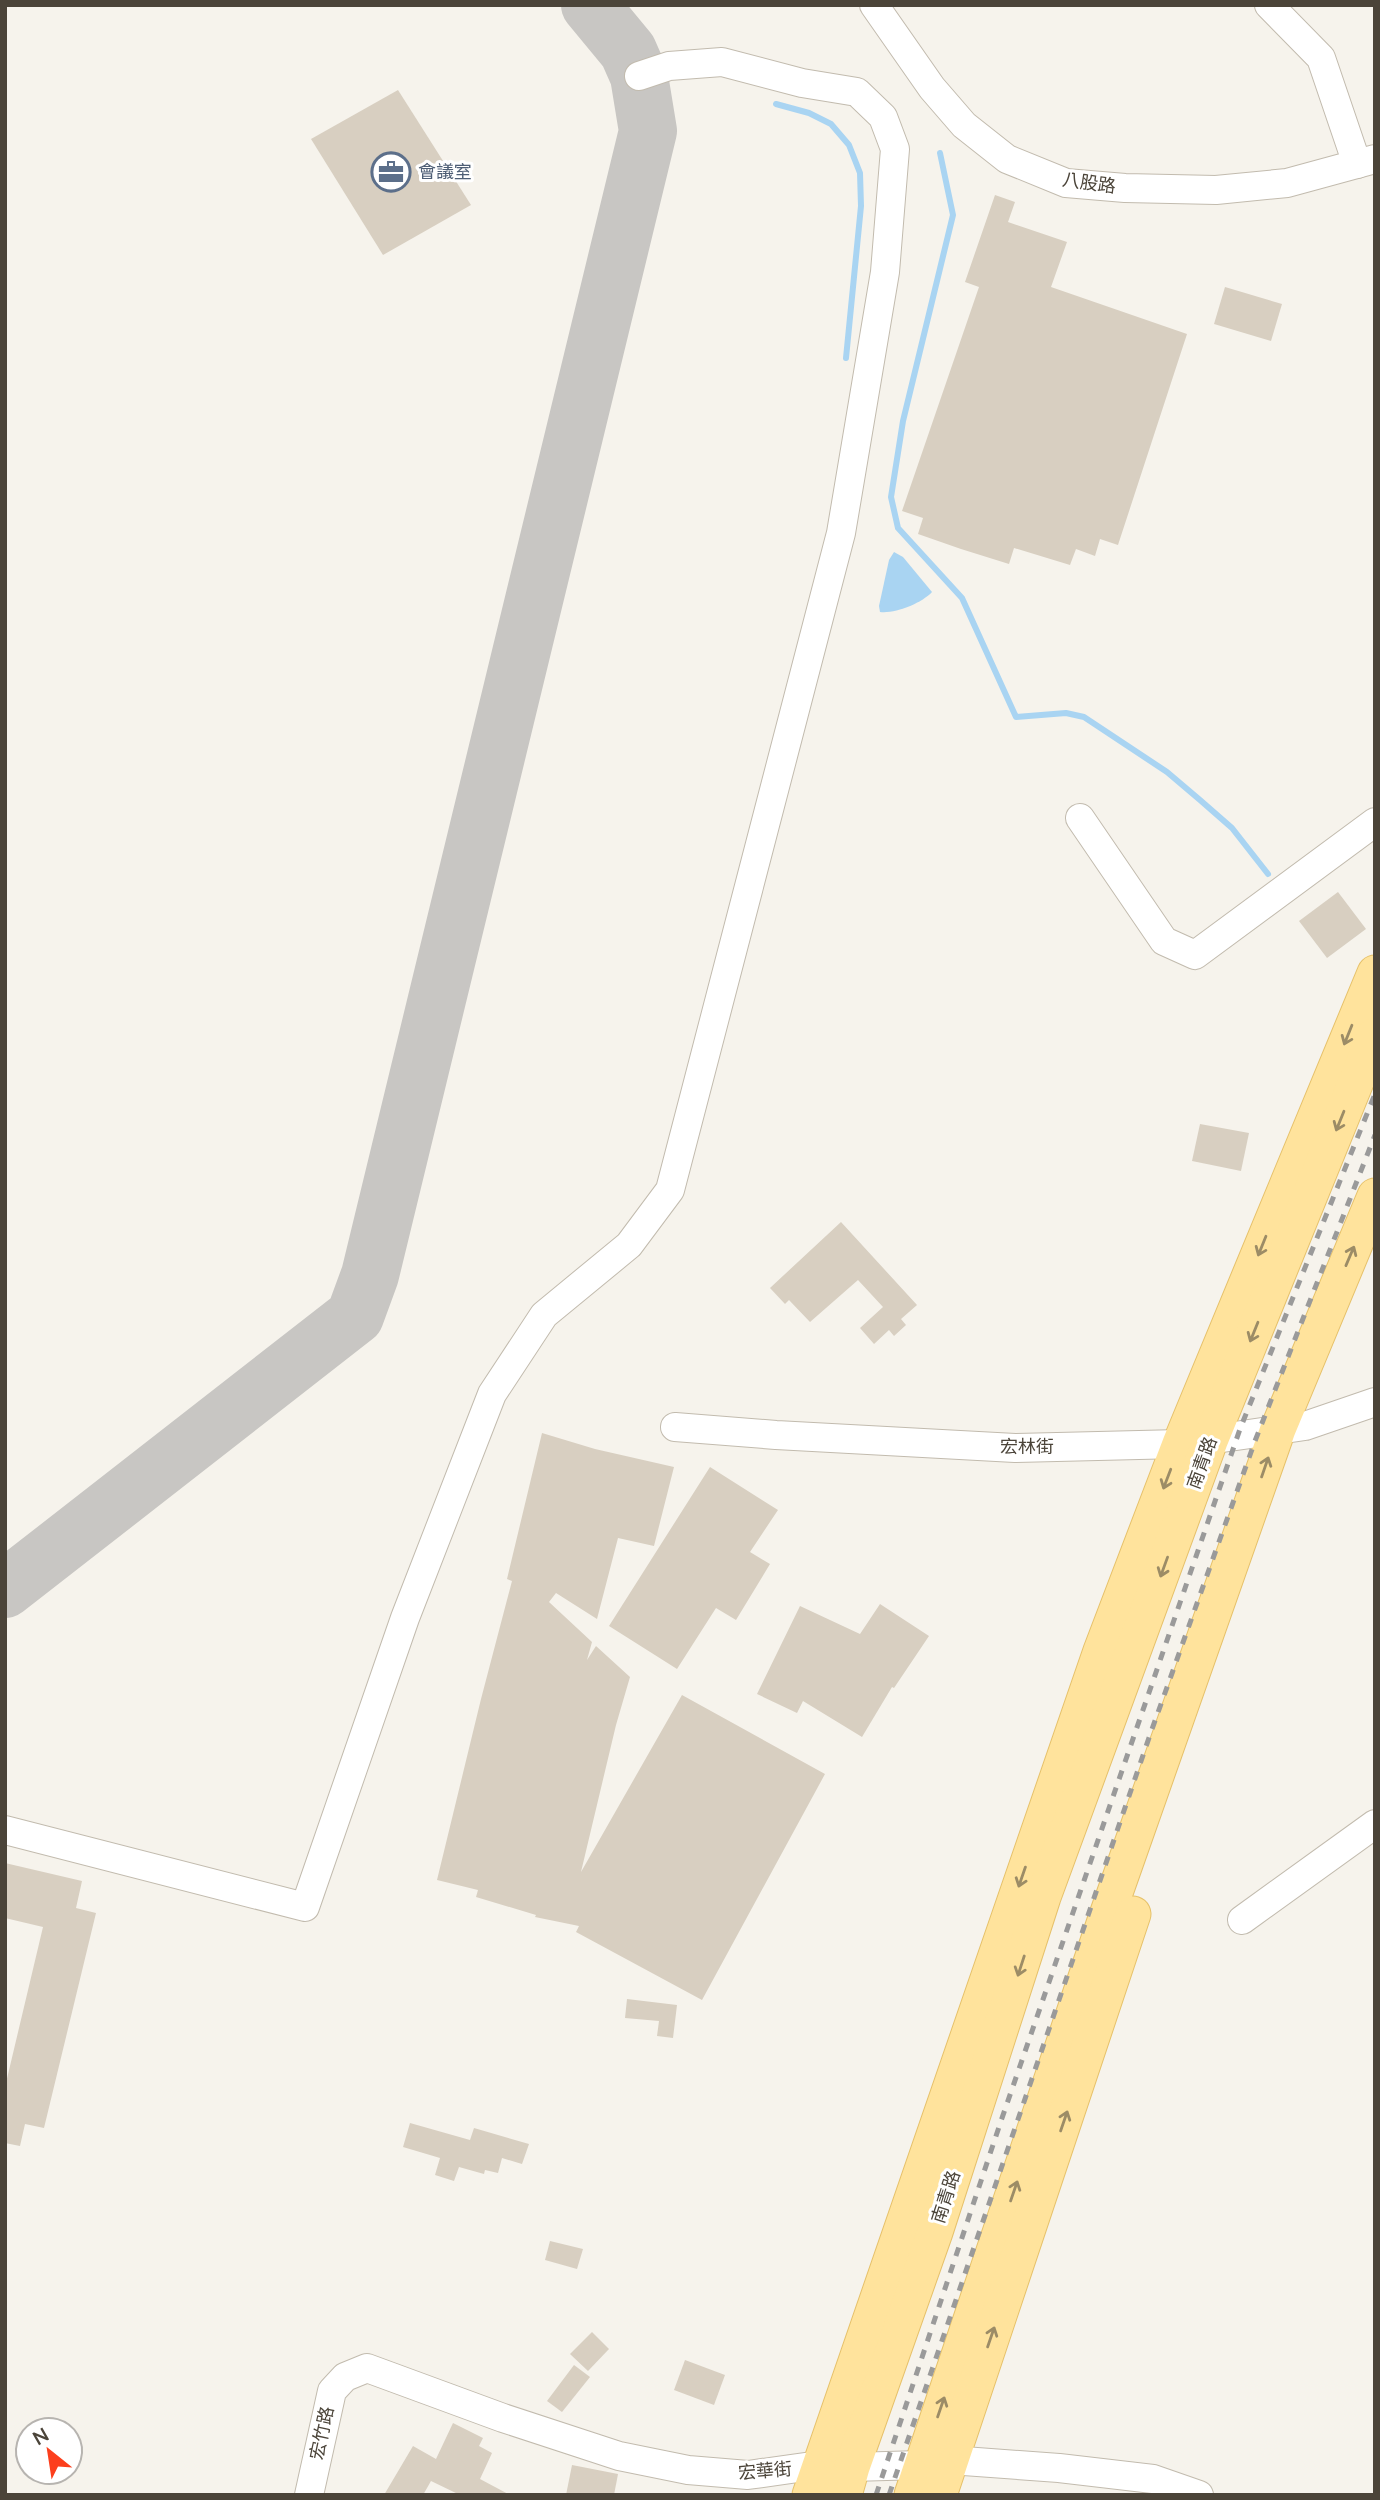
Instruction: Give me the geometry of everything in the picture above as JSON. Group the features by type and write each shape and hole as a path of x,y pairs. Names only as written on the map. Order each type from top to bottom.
{"main road":[{"path":"831,2480 1101,1651 1195,1442 1375,972"},
{"name":"南青路","path":"831,2480 935,2232 1195,1442 1375,1035"},
{"path":"939,2495 927,2473 1105,1921 1292,1427 1375,1196"},
{"path":"927,2473 1113,1976 1292,1427 1375,1258"},
{"name":"南青路","path":"1044,1897 1101,1651"},
{"path":"1105,1921 1202,1698"}],"street":[{"name":"八股路","path":"874,5 932,88 964,125 1007,159 1066,183 1125,188 1216,190 1287,184 1366,161"},
{"path":"1269,5 1321,58 1366,161"},
{"path":"5,1830 305,1907 405,1618 492,1394 544,1315 629,1245 670,1190 841,533 885,272 895,149 883,117 857,92 802,83 722,62 669,66 639,76"},
{"path":"1080,818 1164,941 1195,955 1375,822"},
{"name":"宏林街","path":"675,1427 1015,1448 1195,1442 1292,1427 1375,1402"},
{"path":"1242,1920 1375,1824"},
{"name":"宏華街","path":"345,2377 367,2368 619,2456 677,2468 831,2480 1059,2468 1199,2495"},
{"name":"宏竹路","path":"309,2495 332,2391 345,2377"}],"water":[{"path":"894,552 903,557 932,592 908,607 880,612 889,560"}],"building":[{"name":"會議室","path":"398,90 471,205 383,255 311,139"},
{"path":"995,195 1015,202 1008,222 1067,242 1051,287 1187,334 1118,545 1100,539 1095,556 1076,549 1070,565 1014,548 1009,564 961,549 918,534 923,518 902,511 979,287 965,282"},
{"path":"1225,287 1282,304 1271,341 1214,324"},
{"path":"1338,892 1366,929 1327,958 1299,921"},
{"path":"1200,1124 1249,1133 1241,1171 1192,1161"},
{"path":"841,1222 917,1305 901,1319 906,1325 894,1336 889,1330 874,1344 860,1328 883,1307 858,1280 810,1322 789,1300 785,1304 770,1288"},
{"path":"542,1433 595,1449 674,1467 654,1546 618,1538 597,1619 556,1593 549,1602 592,1642 587,1660 596,1646 630,1677 581,1872 682,1695 825,1774 702,2000 576,1932 579,1926 535,1917 536,1915 476,1897 478,1890 437,1880 512,1581 507,1579"},
{"path":"710,1467 778,1510 750,1552 770,1564 736,1620 716,1608 677,1669 609,1626"},
{"path":"880,1604 929,1636 894,1688 892,1687 862,1737 803,1701 797,1713 757,1694 800,1606 860,1634"},
{"path":"5,1863 82,1881 76,1908 96,1913 44,2128 25,2124 20,2146 5,2143 5,2087 43,1927 5,1918"},
{"path":"627,1999 677,2005 673,2038 657,2036 659,2021 625,2018"},
{"path":"410,2123 470,2140 474,2128 529,2144 522,2164 502,2158 498,2173 485,2170 484,2174 459,2167 454,2181 435,2175 440,2158 403,2147"},
{"path":"550,2241 583,2249 577,2269 545,2260"},
{"path":"592,2332 609,2349 588,2371 570,2354"},
{"path":"685,2360 725,2375 714,2405 674,2390"},
{"path":"574,2365 590,2377 562,2412 547,2401"},
{"path":"453,2423 483,2438 479,2446 492,2453 480,2479 510,2495 460,2495 431,2481 423,2495 384,2495 413,2446 436,2459"},
{"path":"572,2465 618,2474 614,2495 566,2495"}],"waterway":[{"path":"776,104 809,113 831,124 849,145 860,173 861,206 846,358"},
{"path":"940,153 953,215 903,421 891,497 898,528 962,598 1016,717 1066,713 1084,717 1167,772 1200,800 1232,828 1268,874"}],"taxiway":[{"path":"5,1589 355,1316 370,1275 648,131 639,76 628,51 590,5"}],"railway":[{"path":"876,2495 1001,2121 1240,1429 1375,1094"},
{"path":"889,2495 1151,1732 1255,1441 1375,1135"}],"place":[{"name":"會議室","path":"391,172"}]}
